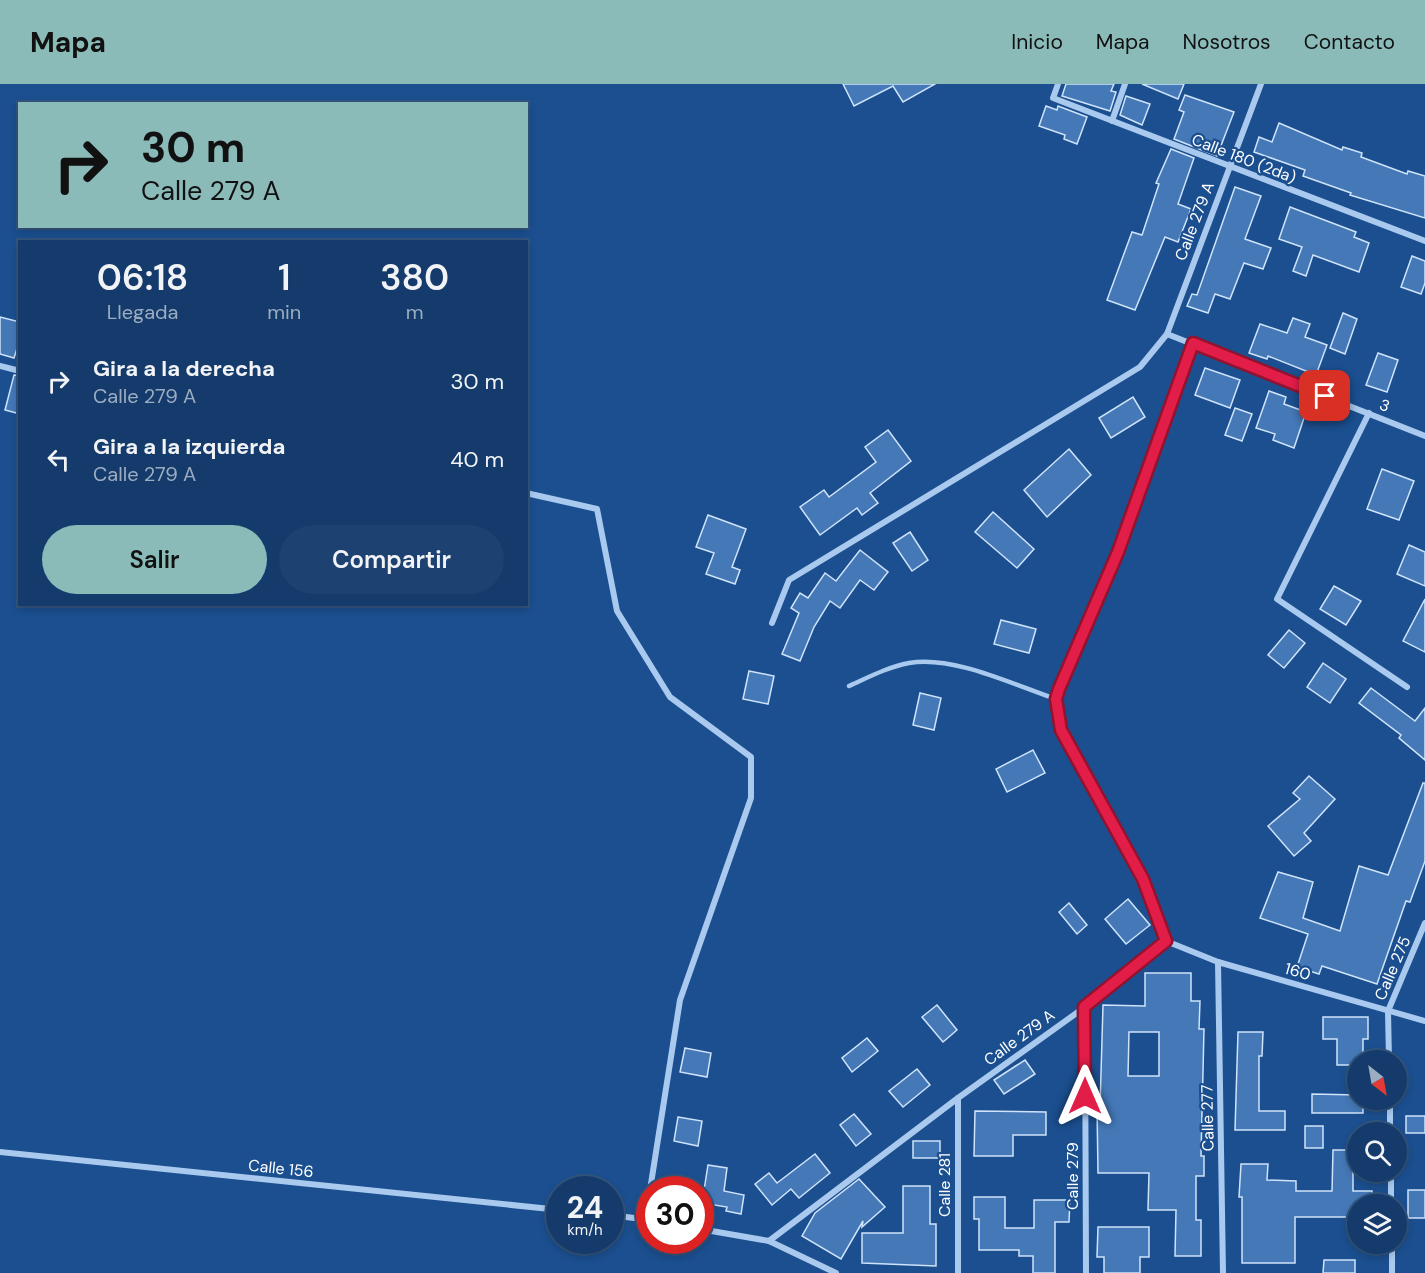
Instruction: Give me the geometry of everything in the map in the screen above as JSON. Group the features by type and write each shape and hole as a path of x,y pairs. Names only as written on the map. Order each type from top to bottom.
{"street":[{"name":"Calle 180 (2da)","path":"1058,84 1053,98 1425,241"},
{"path":"1112,121 1125,84"},
{"name":"Calle 279 A","path":"772,623 789,580 1140,367 1167,334 1261,84"},
{"name":"3","path":"1167,334 1425,436"},
{"path":"1166,941 1143,879 1061,730 1056,699 1118,552 1193,343"},
{"path":"0,366 18,370"},
{"path":"1369,413 1277,599 1407,687"},
{"path":"528,493 597,509 617,611 664,688 670,697 751,757 751,798 681,1000 652,1176"},
{"name":"Calle 275","path":"1389,1050 1388,1011 1425,923"},
{"name":"Calle 279 A","path":"769,1242 958,1098 1084,1007 1166,941"},
{"name":"160","path":"1166,941 1218,962 1425,1021"},
{"name":"Calle 277","path":"1218,962 1223,1273"},
{"name":"Calle 279","path":"1084,1007 1086,1273"},
{"name":"Calle 281","path":"958,1098 958,1273"},
{"name":"Calle 156","path":"0,1152 546,1209"},
{"path":"714,1232 769,1242 836,1273"},
{"path":"1392,1254 1392,1273"}],"lane":[{"path":"849,686 892,667 911,663 937,662 1056,699"}],"building":[{"path":"843,84 935,84 903,102 893,86 854,106"},
{"path":"1066,84 1114,84 1111,91 1116,92 1110,111 1062,96"},
{"path":"1142,84 1184,84 1178,99"},
{"path":"1185,95 1234,112 1217,156 1174,139 1184,112 1179,110"},
{"path":"1126,96 1150,104 1142,125 1120,115"},
{"path":"1046,106 1057,110 1058,106 1087,117 1077,144 1064,139 1065,135 1039,126"},
{"path":"1279,123 1342,150 1343,147 1362,153 1361,157 1407,174 1408,171 1425,176 1425,218 1350,195 1351,193 1303,176 1305,170 1254,152 1259,137 1272,142"},
{"path":"1171,149 1194,158 1178,204 1191,209 1178,242 1165,237 1135,310 1107,300 1132,232 1142,235 1159,184 1156,183"},
{"path":"1235,187 1261,196 1245,239 1271,248 1263,269 1244,263 1230,299 1215,294 1208,313 1187,306 1192,294 1197,295"},
{"path":"1290,207 1356,232 1354,237 1369,243 1359,272 1313,255 1306,276 1293,271 1302,247 1279,239"},
{"path":"1412,256 1425,261 1425,283 1421,294 1401,287"},
{"path":"1343,313 1357,319 1345,354 1330,348"},
{"path":"0,317 18,322 18,345 14,358 0,354"},
{"path":"1293,318 1310,324 1305,337 1327,345 1316,375 1268,356 1267,359 1249,353 1260,324 1287,333"},
{"path":"1378,353 1398,360 1387,392 1366,385"},
{"path":"1205,368 1240,380 1230,408 1195,395"},
{"path":"14,375 18,376 18,413 5,410"},
{"path":"1269,391 1286,397 1284,404 1306,412 1294,448 1273,440 1275,434 1256,428"},
{"path":"1133,397 1145,417 1111,438 1099,418"},
{"path":"1235,408 1252,414 1242,441 1225,435"},
{"path":"888,430 911,461 870,493 878,503 862,515 857,508 820,535 800,507 824,490 829,497 876,462 865,447"},
{"path":"1069,449 1091,475 1047,517 1024,490"},
{"path":"1382,469 1414,481 1399,520 1367,509"},
{"path":"993,512 1034,549 1017,568 975,532"},
{"path":"708,515 746,529 732,567 740,570 735,584 706,574 714,553 696,547"},
{"path":"910,532 928,560 912,571 893,543"},
{"path":"1409,545 1425,552 1425,586 1397,574"},
{"path":"860,550 888,572 874,590 860,580 840,608 830,601 814,627 800,661 782,654 799,613 791,608 800,593 808,598 825,573 836,581"},
{"path":"1334,586 1361,601 1346,625 1320,609"},
{"path":"1425,599 1425,652 1403,641"},
{"path":"1001,620 1036,629 1029,653 994,644"},
{"path":"1289,630 1305,643 1284,668 1268,655"},
{"path":"1323,663 1346,679 1330,703 1307,687"},
{"path":"749,671 774,676 768,704 743,699"},
{"path":"1371,688 1415,721 1425,708 1425,760 1399,738 1401,735 1359,703"},
{"path":"920,693 941,698 934,730 913,725"},
{"path":"1033,750 1045,773 1007,792 996,769"},
{"path":"1309,776 1335,799 1304,833 1311,841 1294,856 1268,826 1300,799 1293,793"},
{"path":"1423,783 1425,783 1425,861 1410,902 1406,901 1377,984 1322,966 1319,974 1297,967 1308,934 1260,918 1278,872 1313,882 1303,918 1340,931 1359,866 1388,875"},
{"path":"1128,899 1150,925 1126,944 1105,919"},
{"path":"1069,903 1087,925 1077,934 1059,912"},
{"path":"1145,973 1191,973 1191,1001 1200,1001 1199,1029 1204,1029 1201,1156 1204,1156 1204,1176 1196,1176 1196,1220 1201,1220 1201,1256 1175,1256 1176,1210 1148,1210 1149,1173 1098,1173 1097,1108 1100,1108 1103,1005 1145,1006","holes":["1129,1032 1159,1032 1159,1076 1128,1076"]},
{"path":"937,1005 957,1030 943,1042 922,1017"},
{"path":"1323,1017 1368,1017 1368,1039 1363,1039 1363,1050 1347,1050 1347,1065 1337,1065 1337,1039 1323,1039"},
{"path":"1238,1032 1263,1032 1262,1056 1259,1056 1259,1111 1285,1111 1285,1130 1235,1130"},
{"path":"867,1038 878,1051 852,1072 842,1058"},
{"path":"685,1048 711,1053 707,1077 680,1072"},
{"path":"1025,1060 1035,1074 1004,1094 994,1080"},
{"path":"917,1069 930,1085 903,1107 889,1091"},
{"path":"1312,1094 1347,1095 1347,1110 1363,1110 1363,1113 1312,1113"},
{"path":"975,1111 1046,1112 1046,1135 1013,1135 1013,1156 974,1156"},
{"path":"854,1114 871,1134 856,1146 840,1125"},
{"path":"1406,1116 1425,1116 1425,1133 1407,1133"},
{"path":"678,1117 702,1121 698,1146 674,1141"},
{"path":"1305,1126 1323,1126 1323,1148 1305,1148"},
{"path":"913,1141 940,1141 940,1158 913,1158"},
{"path":"1333,1150 1347,1150 1347,1182 1353,1182 1353,1191 1372,1191 1372,1194 1347,1194 1347,1217 1295,1217 1295,1263 1242,1263 1242,1197 1239,1197 1241,1164 1268,1164 1267,1180 1296,1181 1296,1191 1332,1191"},
{"path":"815,1154 830,1173 799,1198 791,1189 772,1205 755,1184 769,1173 777,1183"},
{"path":"708,1165 727,1168 724,1191 744,1195 741,1214 726,1211 727,1207 714,1205 714,1176 706,1176"},
{"path":"859,1179 885,1207 862,1227 863,1221 841,1259 802,1236 815,1213"},
{"path":"903,1186 930,1186 930,1224 936,1224 936,1266 862,1263 862,1233 903,1233"},
{"path":"1408,1190 1425,1190 1425,1218 1408,1218"},
{"path":"974,1197 1005,1197 1005,1228 1034,1228 1034,1200 1070,1200 1069,1222 1055,1222 1055,1273 1033,1273 1033,1256 1019,1256 1019,1250 979,1250 979,1219 974,1219"},
{"path":"1098,1227 1149,1227 1149,1257 1140,1257 1140,1273 1104,1273 1104,1257 1097,1257"},
{"path":"1324,1260 1355,1260 1355,1273 1323,1273"}],"route":[{"path":"1085,1096 1084,1007 1166,941 1143,879 1061,730 1056,699 1059,689 1118,552 1193,343 1325,396"}]}
